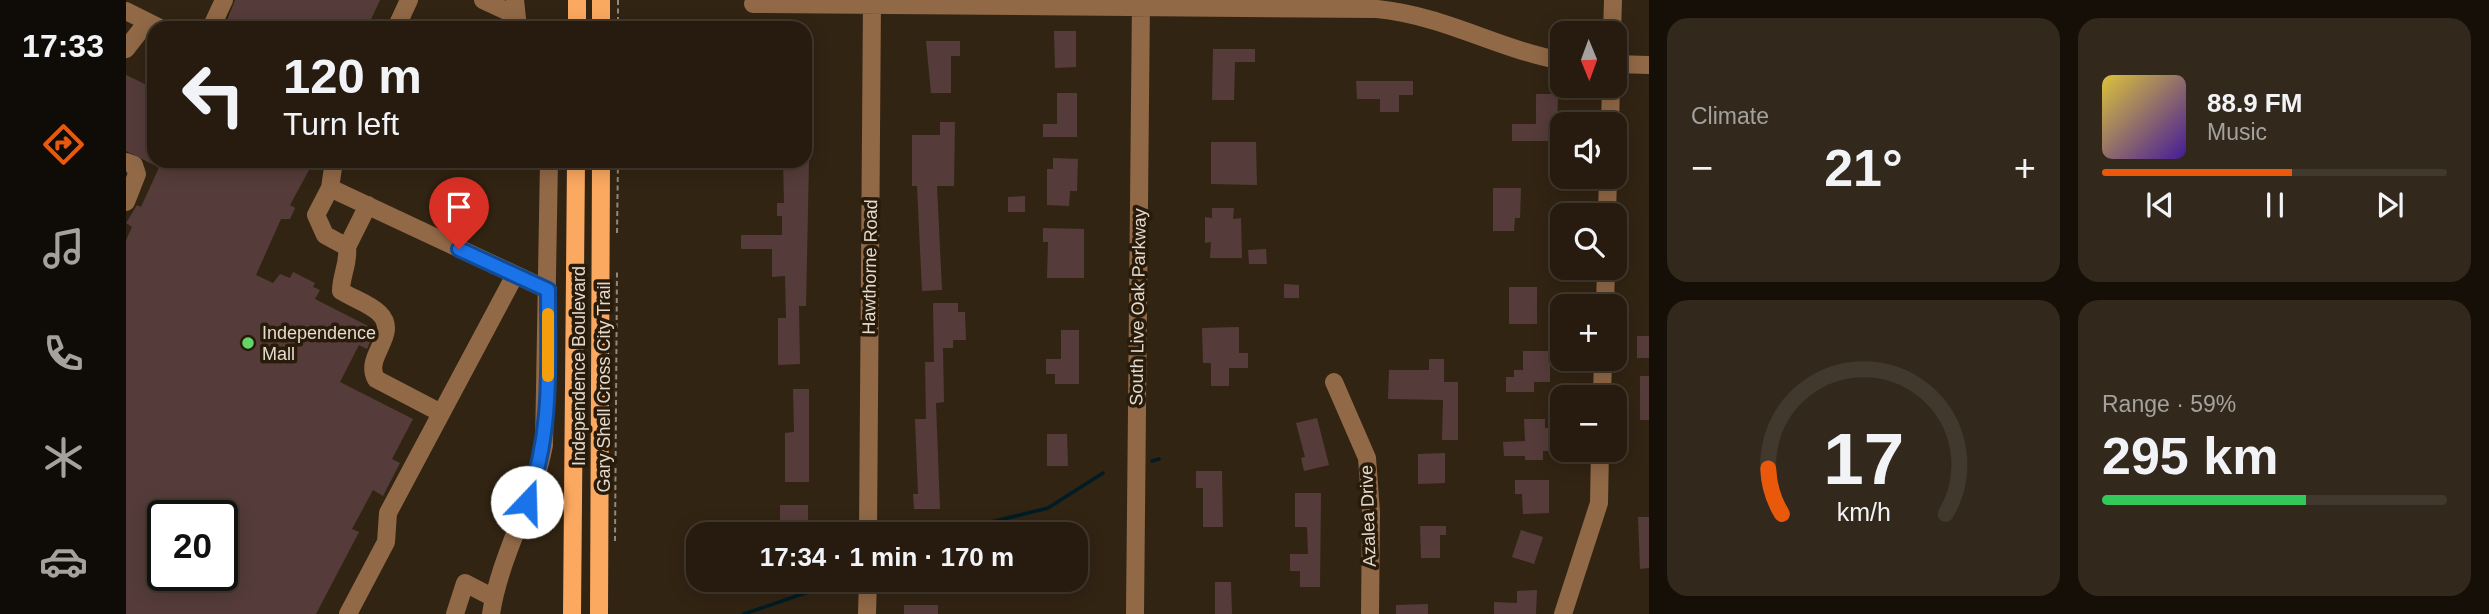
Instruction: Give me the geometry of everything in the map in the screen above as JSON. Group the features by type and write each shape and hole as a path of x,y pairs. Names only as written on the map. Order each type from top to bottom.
{"main road":[{"path":"577,0 577,21"},
{"path":"601,0 601,21"},
{"name":"Independence Boulevard","path":"572,614 576,168"},
{"name":"Independence Boulevard","path":"599,614 600,168"}],"street":[{"path":"214,21 224,0"},
{"path":"399,21 409,0"},
{"path":"483,0 516,14"},
{"path":"1612,21 1613,0"},
{"name":"Hawthorne Road","path":"868,522 872,2"},
{"path":"753,4 1141,4 1356,9 1410,6 1550,56"},
{"name":"South Live Oak Parkway","path":"1135,614 1141,4"},
{"path":"126,11 147,22"},
{"path":"126,49 147,30"},
{"path":"1628,64 1649,65"},
{"path":"126,162 134,166 137,174 126,202"},
{"path":"333,168 330,188 316,215 325,234 346,247"},
{"path":"455,614 465,583 493,606 504,560 540,469 544,445 549,168"},
{"path":"330,188 548,290"},
{"path":"368,205 346,247 346,267 341,280 341,291 379,313 385,322 387,332 371,365 376,379 440,413"},
{"path":"348,614 386,542 388,513 515,275"},
{"name":"Azalea Drive","path":"1334,382 1367,458 1371,512 1370,614"},
{"path":"1563,614 1599,503 1600,462"},
{"path":"867,592 867,614"}],"path":[{"path":"618,0 618,21"},
{"path":"617,235 618,168"},
{"name":"Gary Shell Cross City Trail","path":"615,546 617,261"}],"building":[{"path":"235,0 380,0 370,21 227,21"},
{"path":"1054,31 1076,31 1076,67 1055,68"},
{"path":"926,41 960,41 960,56 951,56 951,93 931,93"},
{"path":"1213,49 1255,49 1255,62 1235,62 1234,100 1212,100"},
{"path":"126,75 147,85 147,162 126,151"},
{"path":"1356,81 1413,81 1413,95 1399,95 1399,112 1380,112 1380,99 1357,99"},
{"path":"1057,93 1077,93 1077,137 1043,137 1043,124 1057,124"},
{"path":"1536,94 1550,94 1550,98 1558,98 1558,112 1550,112 1550,141 1512,141 1512,124 1536,124"},
{"path":"940,122 955,122 954,186 937,186 942,290 922,291 917,186 912,186 912,135 940,135"},
{"path":"1211,142 1256,142 1257,185 1211,184"},
{"path":"1053,158 1078,159 1077,191 1070,191 1069,206 1047,205 1047,169 1053,169"},
{"name":"Independence Mall","path":"159,168 310,168 290,205 295,208 290,219 281,219 256,275 273,283 280,274 290,278 293,272 315,283 313,287 320,290 315,299 370,327 365,337 371,340 367,349 359,345 340,382 413,419 392,459 400,463 383,496 373,490 352,529 359,532 316,614 126,614 126,240 132,227 126,223 137,205 141,207"},
{"path":"783,168 809,168 806,306 799,306 800,364 778,365 778,318 786,318 785,276 772,277 772,249 741,249 741,235 782,235 782,216 777,216 777,203 784,203"},
{"path":"1493,188 1521,188 1520,218 1515,218 1514,231 1493,231"},
{"path":"1025,196 1025,212 1008,212 1008,197"},
{"path":"1212,208 1234,208 1233,219 1241,218 1242,258 1210,258 1211,242 1205,243 1205,217 1212,218"},
{"path":"1043,228 1084,229 1084,278 1047,278 1048,242 1043,242"},
{"path":"1266,249 1267,264 1249,264 1248,250"},
{"path":"1284,284 1299,285 1299,298 1284,298"},
{"path":"1509,287 1537,287 1537,324 1509,324"},
{"path":"933,303 958,303 958,312 965,312 966,340 953,340 953,348 943,348 944,402 936,403 940,509 914,509 913,494 918,494 915,419 926,419 925,362 934,362"},
{"path":"1239,327 1239,353 1248,353 1248,368 1229,368 1229,386 1211,386 1211,363 1203,363 1202,328"},
{"path":"1061,330 1079,330 1079,384 1055,384 1055,374 1046,374 1046,359 1061,359"},
{"path":"1637,336 1649,336 1649,358 1637,358"},
{"path":"1523,351 1550,351 1550,382 1534,382 1534,392 1506,392 1506,377 1514,377 1514,370 1523,370"},
{"path":"1429,359 1444,359 1444,382 1458,382 1458,440 1442,440 1443,400 1388,399 1389,370 1429,370"},
{"path":"1640,376 1649,376 1649,420 1640,420"},
{"path":"793,389 809,389 809,482 785,482 785,433 794,432"},
{"path":"1317,418 1329,465 1304,471 1301,458 1305,457 1296,423"},
{"path":"1524,419 1545,419 1545,428 1550,428 1550,451 1543,451 1543,460 1525,460 1525,456 1504,456 1503,442 1525,441"},
{"path":"1047,434 1067,434 1068,466 1047,466"},
{"path":"1445,453 1445,483 1418,484 1418,454"},
{"path":"1196,471 1222,471 1223,527 1203,527 1203,488 1196,488"},
{"path":"1515,480 1549,480 1549,513 1523,514 1522,494 1515,494"},
{"path":"1295,493 1321,493 1320,587 1300,587 1300,571 1290,571 1290,554 1308,554 1307,527 1295,527"},
{"path":"780,505 808,505 808,522 780,522"},
{"path":"1638,517 1649,517 1649,568 1640,569"},
{"path":"1420,526 1446,526 1446,535 1440,535 1440,558 1421,558"},
{"path":"1521,530 1543,537 1534,564 1512,557"},
{"path":"1215,582 1231,582 1232,614 1215,614"},
{"path":"1537,590 1536,614 1494,614 1494,602 1517,603 1517,591"},
{"path":"1428,604 1428,614 1396,614 1396,605"},
{"path":"904,605 938,605 938,614 904,614"}],"waterway":[{"path":"1152,461 1159,459"},
{"path":"991,522 1048,508 1103,473"},
{"path":"744,614 808,592"}],"slow traffic":[{"path":"548,314 548,376"}],"place":[{"name":"Independence Mall","path":"248,343"}],"route":[{"path":"459,249 548,290 545,435 540,469 527,502"}]}
